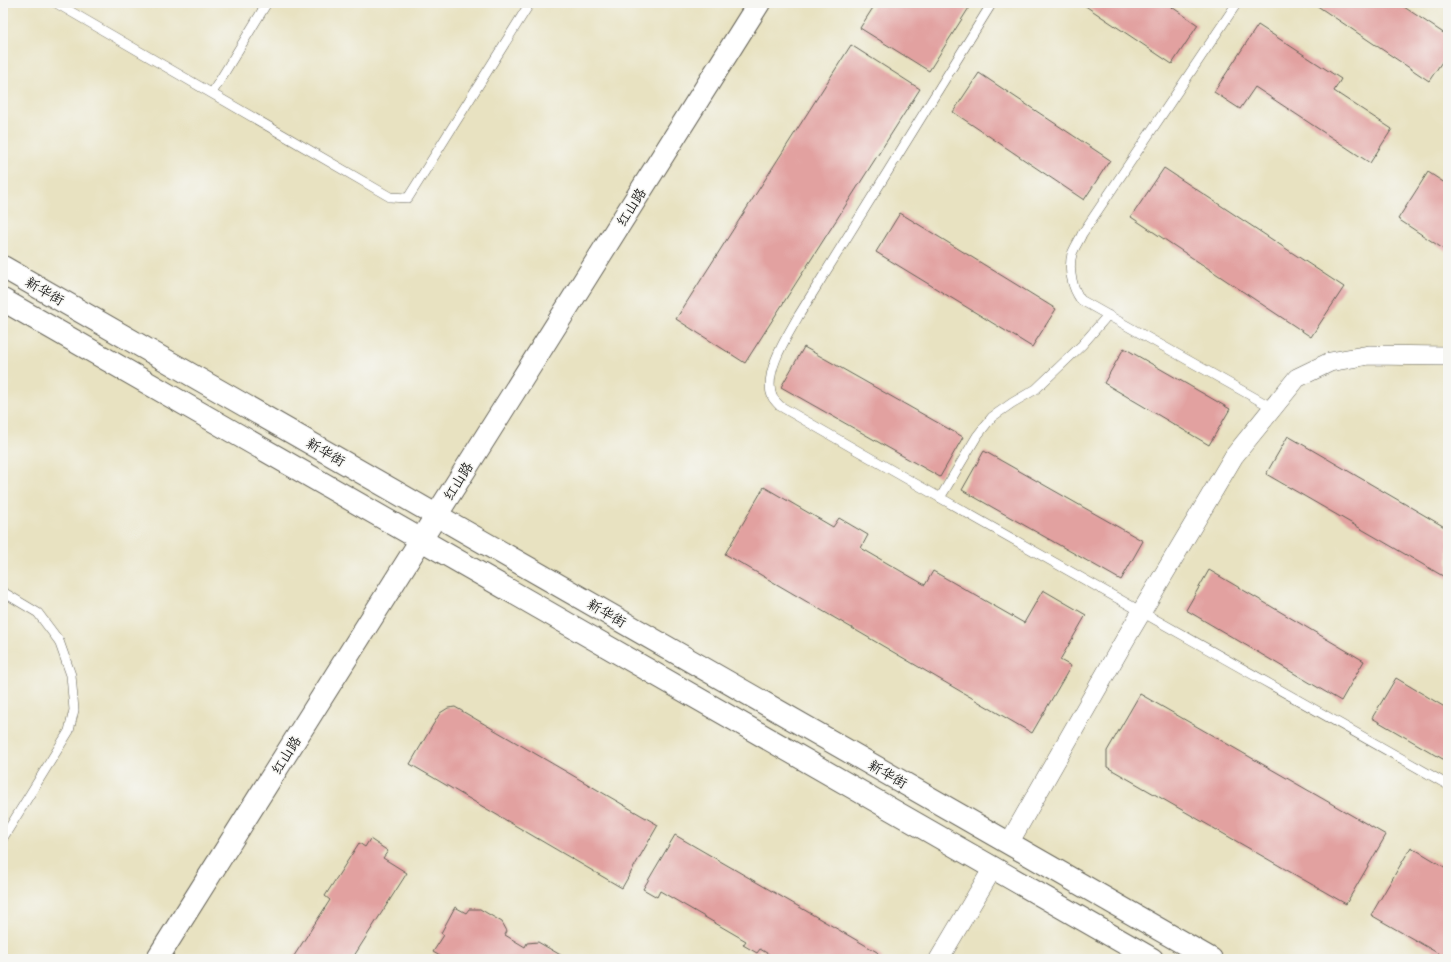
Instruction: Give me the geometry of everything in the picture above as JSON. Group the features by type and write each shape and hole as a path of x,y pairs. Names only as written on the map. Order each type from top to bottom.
{"main road":[{"name":"红山路","path":"158,959 759,3"},
{"name":"新华街","path":"3,268 1211,959"},
{"name":"新华街","path":"3,300 1152,959"}],"street":[{"path":"1009,843 1142,610 1234,456 1297,378 1330,362 1370,355 1448,356"},
{"path":"939,959 993,868"}],"lane":[{"path":"56,3 390,197 408,198 530,3"},
{"path":"212,93 267,3"},
{"path":"992,3 800,315 774,360 770,383 772,397 780,406 940,498 1142,610 1448,785"},
{"path":"1237,3 1082,234 1072,255 1071,274 1076,293 1081,300 1273,408"},
{"path":"940,498 977,436 992,417 1036,389 1082,345 1108,315"},
{"path":"3,592 38,613 59,641 71,675 74,710 69,731 3,838"}],"building":[{"path":"876,3 972,3 929,71 860,28"},
{"path":"1081,3 1166,3 1198,25 1172,64"},
{"path":"1313,3 1398,3 1448,36 1448,53 1429,81"},
{"path":"1258,25 1341,79 1334,91 1392,129 1370,163 1255,87 1240,109 1214,92"},
{"path":"851,45 920,89 745,363 676,319"},
{"path":"979,73 1110,160 1084,200 953,112"},
{"path":"1164,168 1344,287 1311,337 1131,217"},
{"path":"1428,172 1448,185 1448,252 1398,219"},
{"path":"900,213 1056,309 1032,347 876,252"},
{"path":"804,347 963,437 940,477 781,387"},
{"path":"1124,348 1230,409 1209,445 1104,383"},
{"path":"1288,436 1448,529 1448,579 1266,474"},
{"path":"984,451 1143,541 1121,580 962,490"},
{"path":"764,487 833,527 839,518 868,535 861,548 925,585 933,571 1024,623 1043,590 1086,615 1060,660 1071,666 1032,733 725,554"},
{"path":"1209,570 1364,661 1341,701 1186,610"},
{"path":"1396,678 1448,709 1448,762 1372,718"},
{"path":"1140,694 1386,835 1346,904 1107,767 1107,751"},
{"path":"455,707 658,825 622,888 410,764 440,713 448,708"},
{"path":"675,835 877,952 883,959 777,959 760,949 757,953 743,945 746,941 660,891 657,897 643,889"},
{"path":"370,839 388,851 383,858 407,873 352,959 292,959 330,900 325,896 359,843 365,847"},
{"path":"1411,847 1448,869 1448,959 1371,915"},
{"path":"455,907 466,913 469,909 480,909 502,922 507,931 505,935 525,947 527,943 538,942 565,959 445,959 433,952 444,935 441,933"}]}
